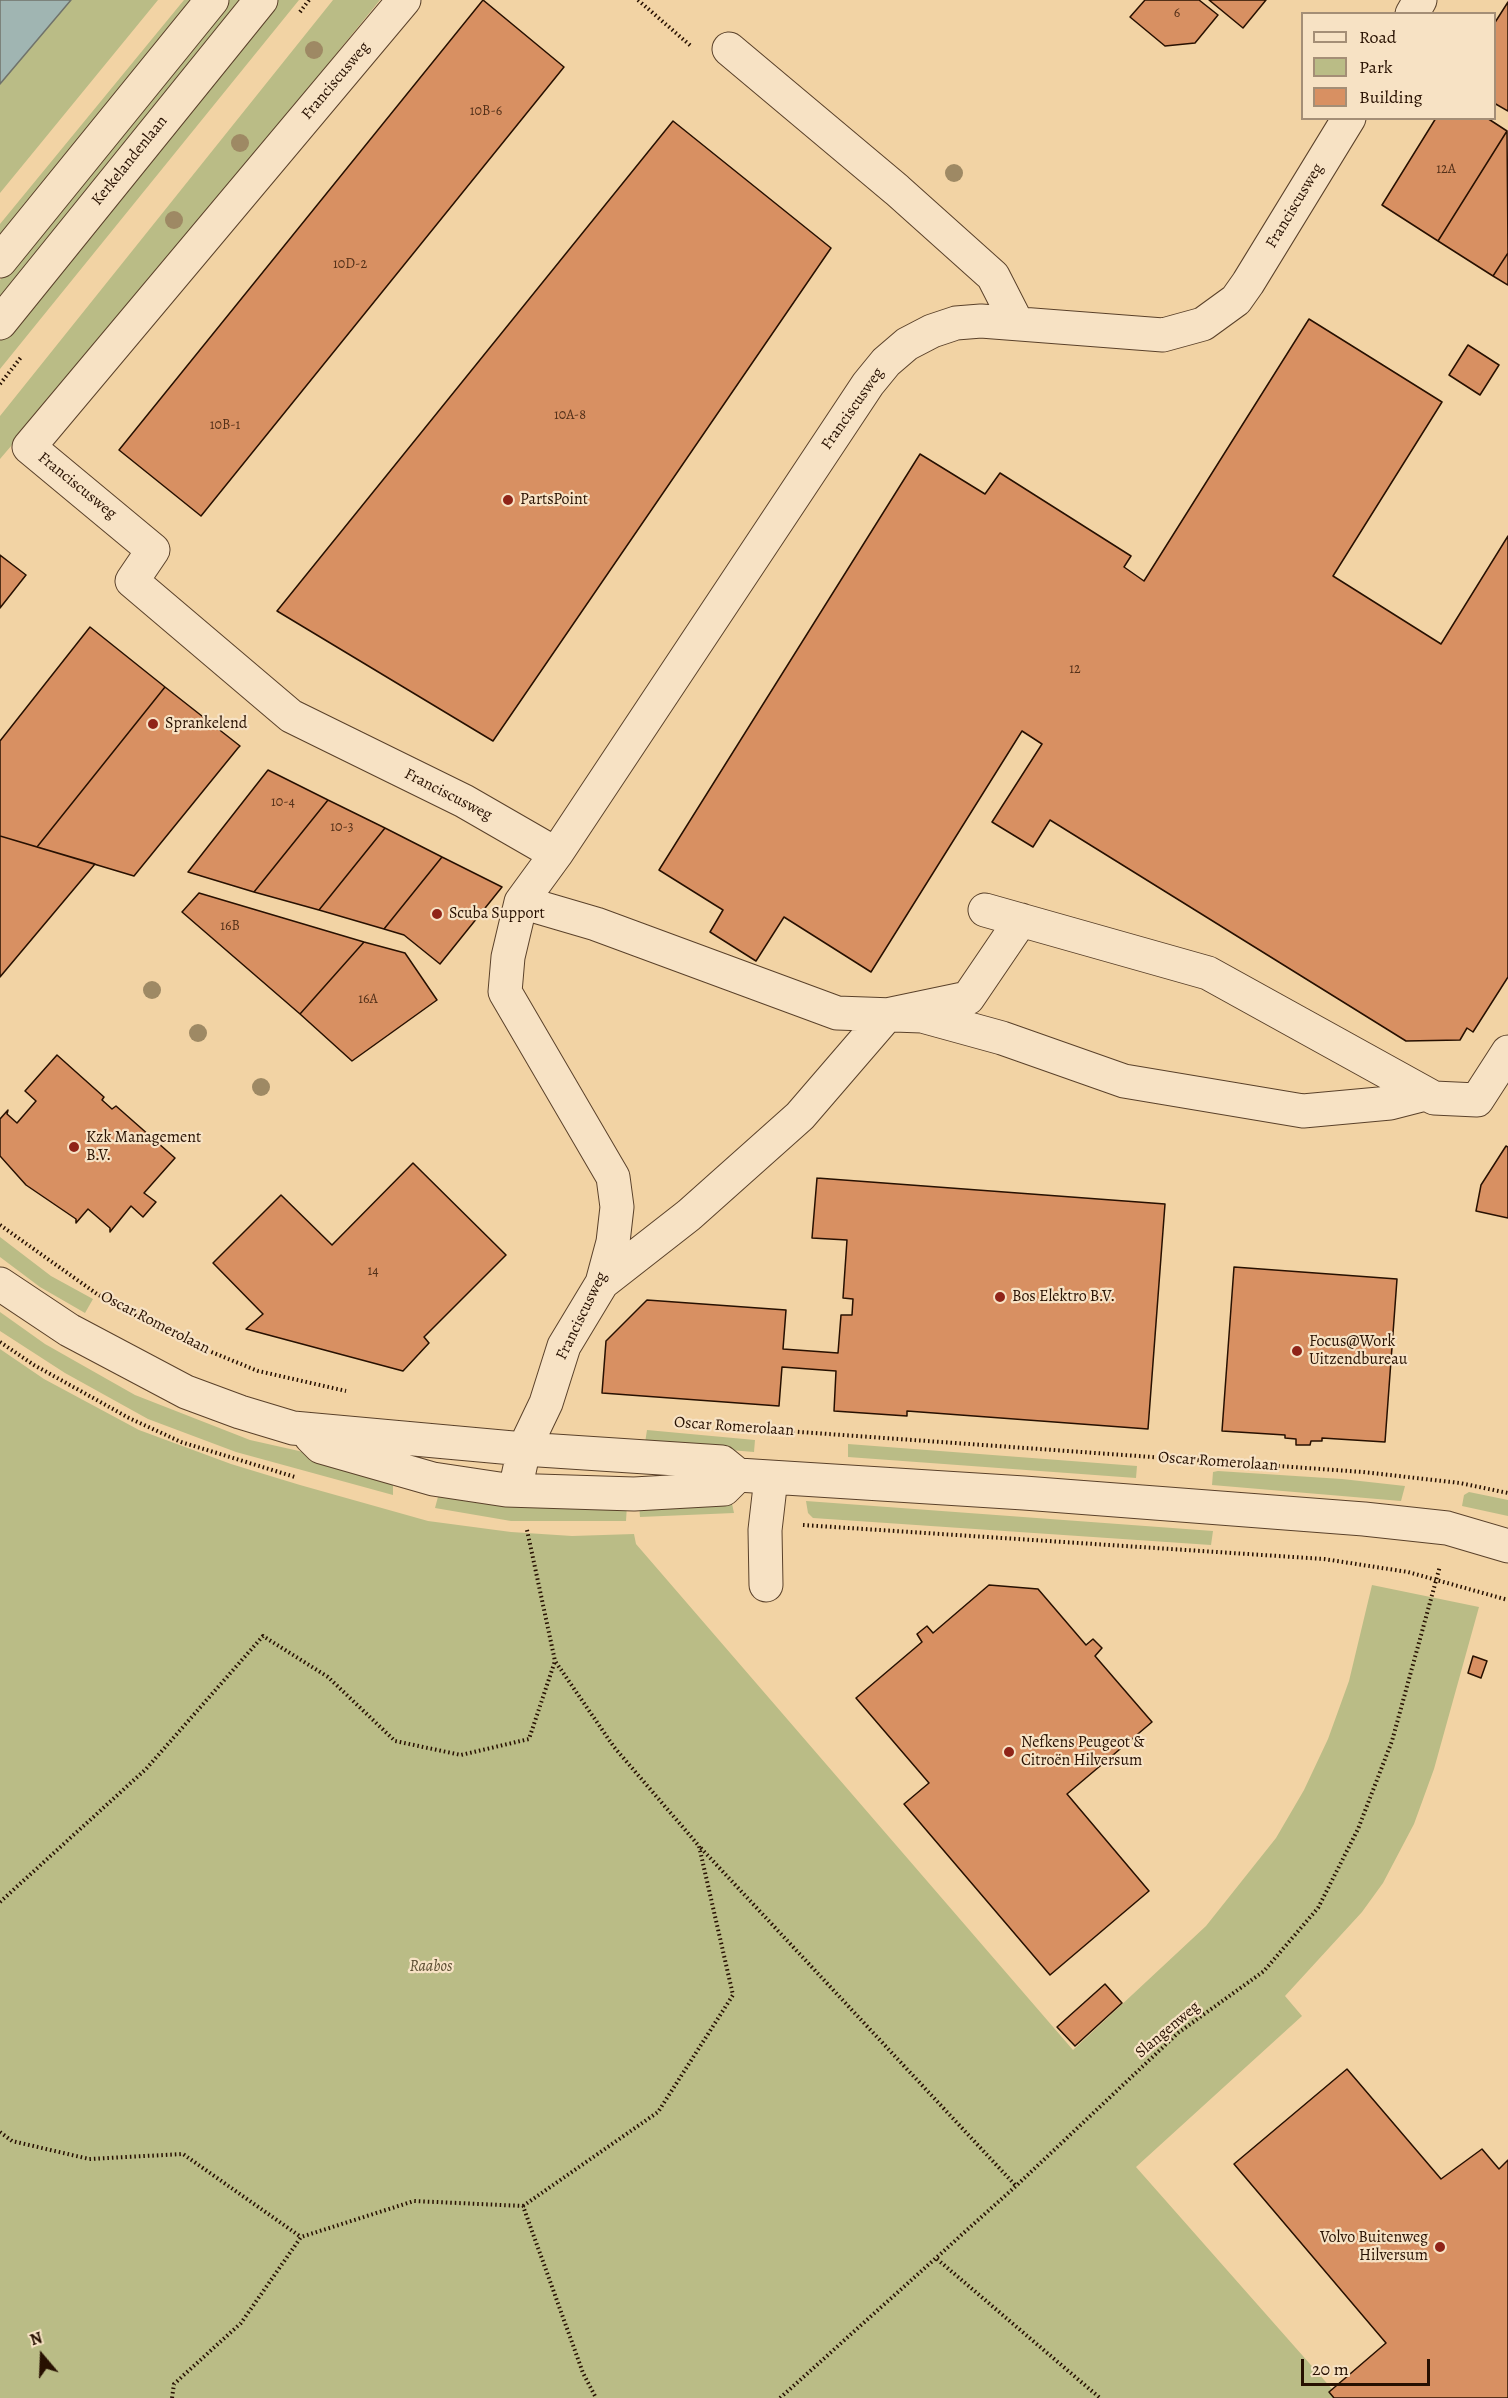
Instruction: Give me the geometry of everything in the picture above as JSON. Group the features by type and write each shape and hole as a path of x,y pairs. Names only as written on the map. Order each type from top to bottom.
{"street":[{"path":"0,261 212,0"},
{"name":"Kerkelandenlaan","path":"0,323 261,0"},
{"name":"Franciscusweg","path":"404,0 29,447 153,550 132,581 291,717 464,801 556,854"},
{"path":"729,49 897,190 993,276 1017,323"},
{"name":"Franciscusweg","path":"515,1490 524,1449 546,1403 564,1346 602,1282 613,1242 617,1207 613,1178 505,992 508,957 521,902 556,854 868,384 886,362 907,344 932,331 956,323 981,321 1017,323 1163,335 1203,324 1221,313 1248,283 1348,120"},
{"path":"521,902 596,924 837,1013 922,1016 1002,1038 1124,1081 1303,1111 1390,1103 1425,1094"},
{"path":"985,910 1208,973 1434,1098 1477,1100 1508,1052"},
{"path":"602,1282 689,1215 800,1116 887,1015 968,998 1020,920"},
{"path":"0,1284 69,1330 186,1392 240,1412 304,1428 524,1449 722,1462 738,1475 771,1478 1024,1493 1364,1519 1447,1528 1508,1546"},
{"path":"304,1428 321,1447 388,1467 433,1479 515,1490 634,1494 724,1489 738,1475"},
{"path":"766,1585 765,1530 771,1478"}],"path":[{"path":"638,0 693,48 729,49"},
{"name":"Oscar Romerolaan","path":"0,1225 97,1294 177,1338 258,1371 351,1392"},
{"name":"Oscar Romerolaan","path":"737,1427 1364,1472 1460,1483 1508,1494"},
{"path":"527,1528 555,1661 614,1747 699,1846 1016,2186"},
{"name":"Slangenweg","path":"780,2398 937,2259 1178,2033 1264,1971 1318,1908 1358,1829 1392,1741 1435,1591"},
{"path":"0,1902 146,1769 264,1636 328,1677 395,1741 461,1755 529,1739 555,1661"},
{"path":"172,2398 174,2384 242,2323 301,2237 414,2201 523,2206 658,2112 733,1995 699,1846"},
{"path":"0,2132 12,2141 90,2158 183,2154 301,2237"},
{"path":"523,2206 583,2373 596,2398"},
{"path":"937,2259 1101,2398"}],"green space":[{"path":"71,0 158,0 0,193 0,84"},
{"path":"184,0 197,0 0,244 0,224"},
{"path":"227,0 247,0 0,301 0,280"},
{"path":"271,0 299,0 0,369 0,337"},
{"path":"333,0 380,0 134,302 0,459 0,416"},
{"path":"0,1237 51,1276 93,1299 85,1313 40,1287 0,1257"},
{"path":"0,1312 45,1344 135,1395 250,1440 299,1451 393,1483 393,1495 236,1452 148,1419 65,1373 0,1331"},
{"name":"Raabos","path":"0,1349 44,1379 139,1430 231,1464 300,1485 428,1521 511,1532 572,1536 634,1534 636,1544 1073,2050 1206,1926 1276,1838 1304,1790 1328,1739 1349,1681 1372,1585 1479,1607 1434,1769 1414,1824 1383,1883 1362,1912 1285,1996 1302,2016 1136,2167 1340,2398 0,2398"},
{"path":"647,1430 755,1440 754,1452 645,1443"},
{"path":"848,1444 1137,1466 1136,1478 848,1457"},
{"path":"1213,1472 1342,1479 1405,1486 1401,1501 1212,1485"},
{"path":"1469,1492 1508,1500 1508,1516 1462,1506 1464,1495"},
{"path":"439,1493 627,1505 626,1521 511,1521 435,1508"},
{"path":"731,1499 734,1513 640,1517 639,1504"},
{"path":"806,1501 1213,1531 1211,1545 813,1518 808,1513"}],"shaded area":[{"path":"0,0 71,0 0,84"}],"building":[{"path":"483,0 564,67 201,516 119,450"},
{"path":"1145,0 1199,0 1218,15 1195,43 1165,46 1130,17"},
{"path":"1209,0 1266,0 1243,28"},
{"path":"1508,2 1508,111 1496,104 1496,21"},
{"path":"1435,120 1490,120 1507,131 1438,241 1382,205"},
{"path":"673,121 831,248 493,741 277,611"},
{"path":"1507,131 1508,253 1493,276 1438,241"},
{"path":"1508,253 1508,285 1493,276"},
{"path":"1309,319 1442,402 1333,576 1441,644 1508,536 1508,977 1473,1032 1467,1028 1460,1040 1406,1041 1050,820 1033,847 992,822 1042,744 1022,731 871,972 784,917 756,961 710,932 723,910 659,870 920,454 985,494 1000,473 1131,556 1124,567 1144,581"},
{"path":"1468,345 1499,365 1480,395 1449,375"},
{"path":"0,555 26,575 0,608"},
{"path":"90,627 165,687 37,847 0,836 0,741"},
{"path":"165,687 240,746 134,876 37,847"},
{"path":"268,770 328,800 254,892 188,872"},
{"path":"328,800 385,828 319,910 254,892"},
{"path":"385,828 442,857 384,929 319,910"},
{"path":"0,836 95,864 0,977"},
{"path":"442,857 502,887 440,964 404,935 384,929"},
{"path":"199,893 364,942 300,1014 182,912"},
{"path":"364,942 405,953 437,1000 352,1061 300,1014"},
{"path":"57,1055 104,1097 102,1100 112,1109 116,1106 175,1158 144,1193 156,1202 143,1217 131,1206 110,1232 110,1228 88,1209 76,1223 76,1219 26,1185 0,1156 0,1119 8,1110 7,1114 17,1123 36,1101 25,1091"},
{"path":"1506,1146 1508,1147 1508,1218 1476,1211 1481,1185"},
{"path":"413,1163 506,1255 424,1337 429,1343 403,1371 246,1329 263,1314 213,1263 281,1195 332,1245"},
{"path":"817,1178 1165,1204 1148,1429 907,1411 907,1416 834,1411 836,1371 782,1367 779,1406 602,1393 606,1341 647,1300 786,1310 783,1349 838,1353 841,1315 852,1315 853,1299 843,1298 847,1240 812,1238"},
{"path":"1234,1267 1397,1279 1385,1442 1322,1438 1322,1441 1311,1441 1310,1445 1296,1445 1296,1439 1285,1438 1285,1435 1222,1431"},
{"name":"Nefkens Peugeot & Citroën Hilversum","path":"989,1585 1038,1589 1086,1645 1093,1639 1102,1648 1095,1656 1152,1722 1067,1794 1149,1891 1050,1975 904,1804 929,1783 856,1698 922,1642 917,1634 927,1626 933,1633"},
{"path":"1473,1656 1487,1661 1481,1678 1468,1673"},
{"path":"1105,1984 1122,2003 1075,2046 1057,2027"},
{"path":"1347,2069 1441,2179 1482,2149 1499,2169 1508,2160 1508,2398 1334,2398 1329,2392 1386,2343 1234,2164"}],"place":[{"name":"PartsPoint","path":"508,500"},
{"name":"Sprankelend","path":"153,724"},
{"name":"Scuba Support","path":"437,914"},
{"name":"Kzk Management B.V.","path":"74,1147"},
{"name":"Bos Elektro B.V.","path":"1000,1297"},
{"name":"Focus@Work Uitzendbureau","path":"1297,1351"},
{"name":"Nefkens Peugeot & Citroën Hilversum","path":"1009,1752"},
{"name":"Volvo Buitenweg Hilversum","path":"1440,2247"}]}
